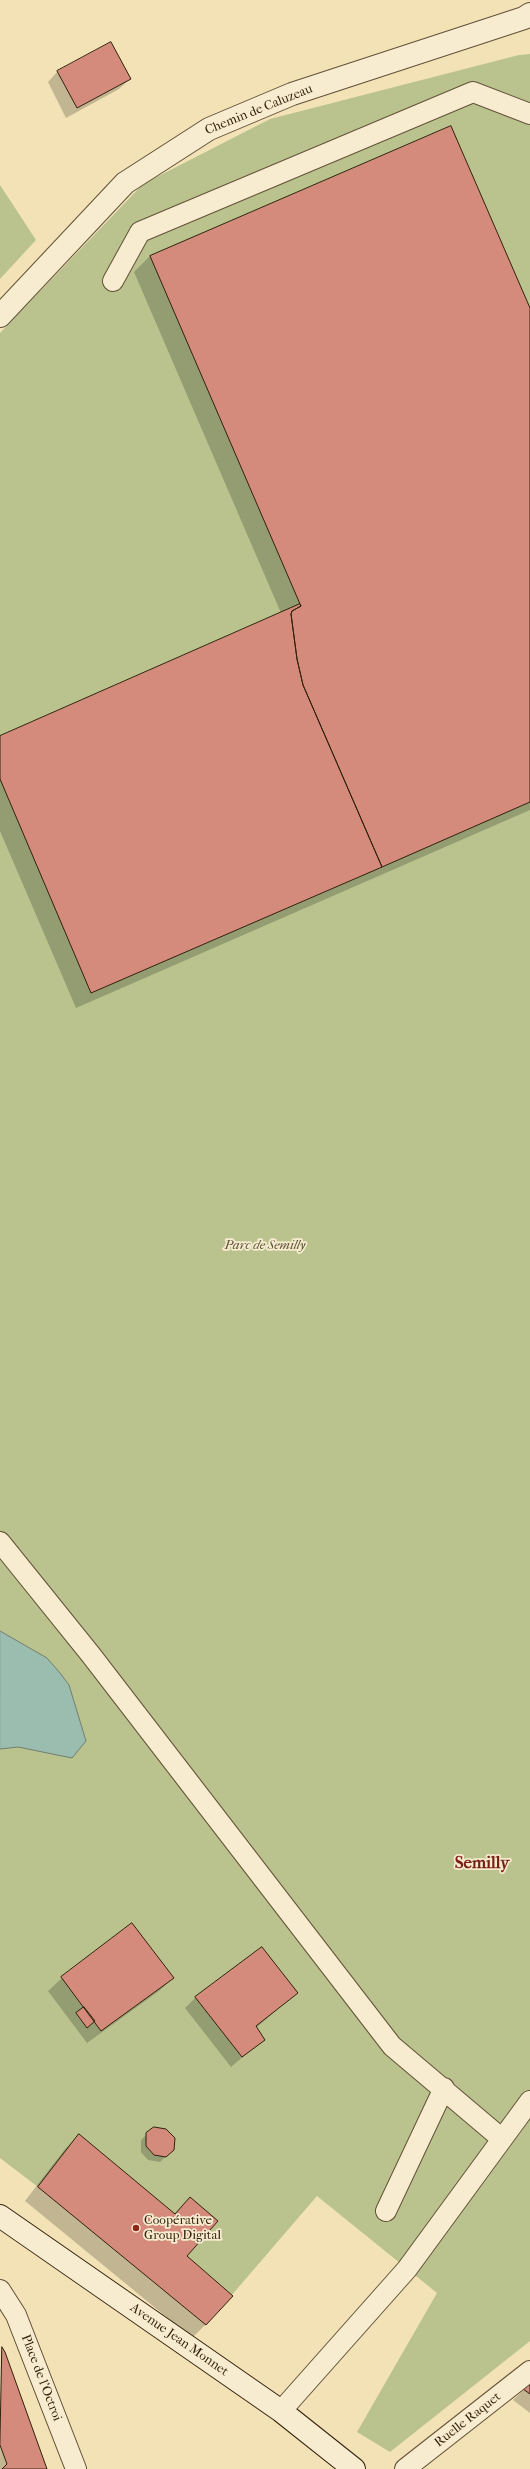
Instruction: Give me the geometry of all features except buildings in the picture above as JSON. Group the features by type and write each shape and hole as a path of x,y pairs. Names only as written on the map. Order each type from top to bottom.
{"street":[{"name":"Chemin de Caluzeau","path":"0,316 125,183 209,128 292,94 524,18 530,14"},
{"name":"Avenue Jean Monnet","path":"0,2216 281,2411 354,2469"}],"lane":[{"path":"113,281 140,232 473,92 530,114"},
{"path":"0,1542 91,1655 392,2046 444,2088 502,2139"},
{"path":"386,2211 444,2088"},
{"path":"281,2411 407,2269 530,2101"},
{"name":"Place de l'Octroi","path":"0,2290 16,2315 76,2469"},
{"name":"Ruelle Raquet","path":"406,2469 530,2371"}],"green space":[{"name":"Parc de Semilly","path":"530,54 530,2341 390,2452 357,2432 437,2293 317,2196 206,2325 38,2187 0,2158 0,333 143,184 270,119 519,55"},
{"path":"0,185 36,240 0,279"}],"shaded area":[{"path":"0,1631 47,1658 69,1685 86,1741 72,1758 18,1747 0,1749"}],"place":[{"name":"Coopérative Group Digital","path":"136,2228"}],"district":[{"name":"Semilly","path":"482,1864"}]}
